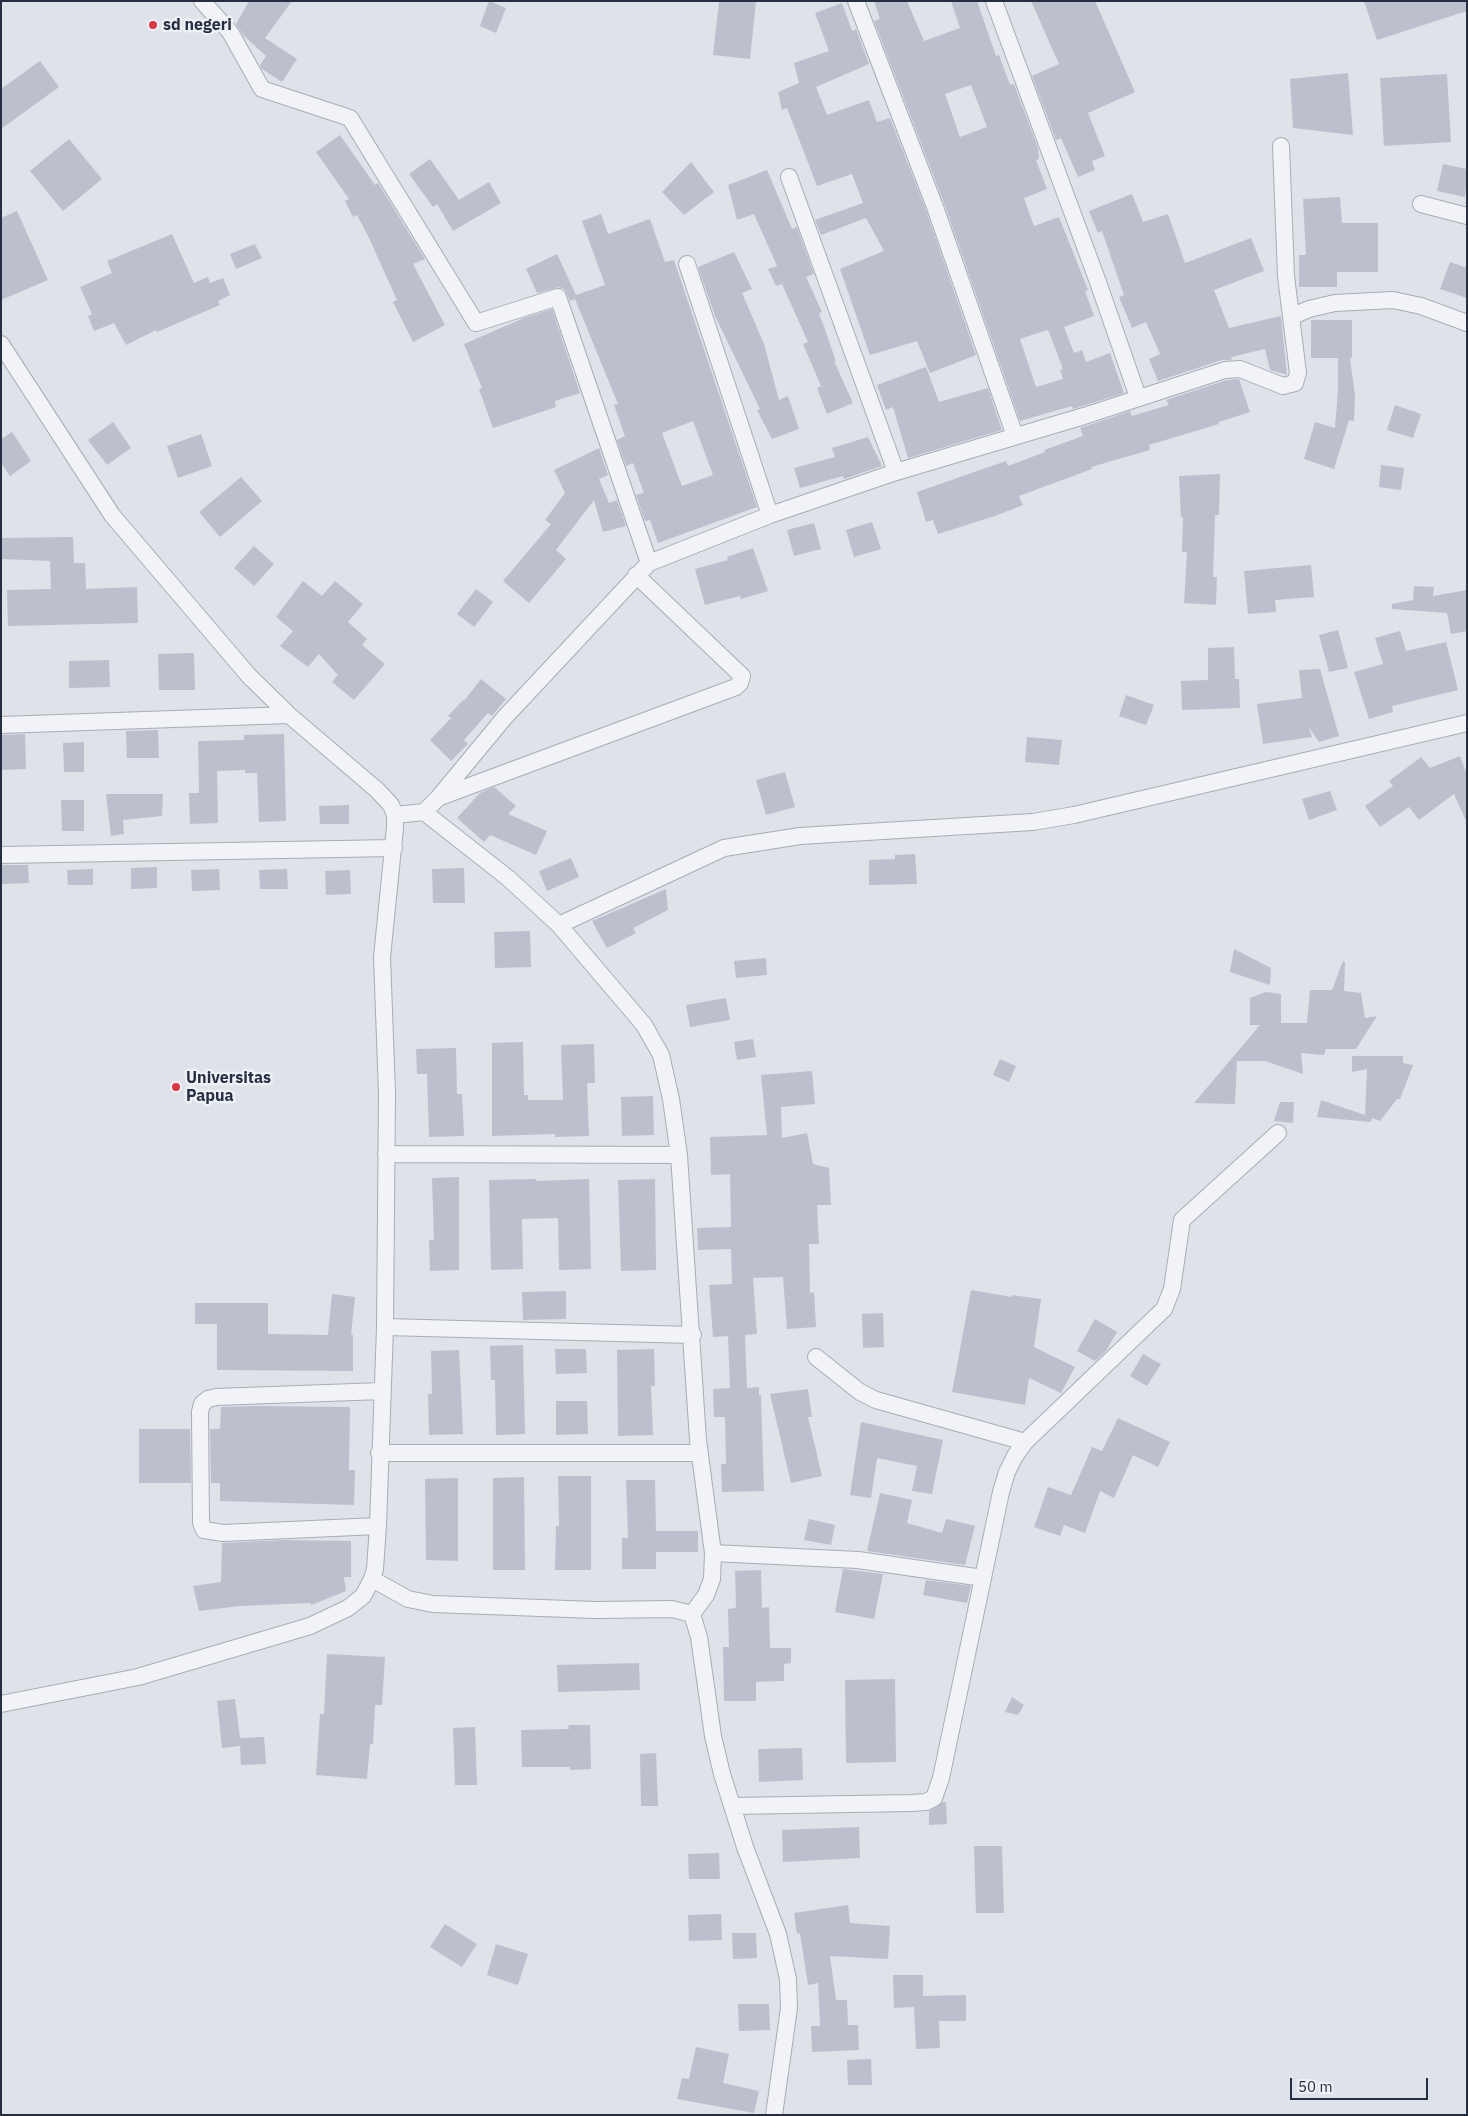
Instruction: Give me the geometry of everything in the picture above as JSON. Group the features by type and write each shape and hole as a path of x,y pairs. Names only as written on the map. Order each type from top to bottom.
{"street":[{"path":"202,1 230,32 262,89 350,118 476,324 558,297 649,562"},
{"path":"856,1 935,207 1015,436"},
{"path":"994,1 1098,282 1138,397"},
{"path":"395,815 424,812 438,798 505,717 649,562 770,515 896,472 1084,416 1138,397 1232,369 1246,371 1282,386 1294,383 1298,373 1285,259 1281,146"},
{"path":"789,177 896,472"},
{"path":"1421,204 1467,216"},
{"path":"687,264 770,515"},
{"path":"1293,316 1309,309 1335,303 1392,300 1421,306 1467,322"},
{"path":"1,344 112,515 250,676 289,715 377,790 391,805 395,815 394,848 382,957 386,1154 385,1327 379,1453 378,1526 375,1569 372,1579 363,1596 348,1608 310,1626 138,1677 1,1704"},
{"path":"438,798 736,687 740,683 742,676 636,575"},
{"path":"1,725 289,715"},
{"path":"559,924 724,848 800,836 1033,822 1074,815 1467,723"},
{"path":"424,812 508,878 559,924 644,1025 661,1056 671,1099 679,1155 700,1453 714,1553 712,1579 706,1595 692,1614"},
{"path":"1,855 394,848"},
{"path":"732,1806 911,1803 926,1802 934,1798 942,1778 1007,1472 1025,1442 1164,1309 1172,1289 1182,1220 1278,1133"},
{"path":"386,1154 679,1155"},
{"path":"385,1327 693,1334"},
{"path":"816,1357 860,1392 876,1400 1025,1442"},
{"path":"378,1526 223,1533 204,1530 201,1524 200,1412 202,1404 208,1399 216,1397 382,1391"},
{"path":"379,1453 700,1453"},
{"path":"714,1553 858,1560 983,1578"},
{"path":"372,1579 408,1599 433,1604 595,1610 672,1609 692,1614"},
{"path":"692,1614 699,1637 712,1736 745,1847 778,1934 788,1979 789,2008 774,2115"}],"building":[{"path":"249,1 292,1 265,38 297,59 282,82 262,69 260,65 266,56 243,35 236,24"},
{"path":"489,1 506,8 496,33 480,26"},
{"path":"719,1 756,1 750,59 713,55"},
{"path":"874,1 907,1 924,41 960,28 951,1 977,1 996,56 999,55 1010,85 1014,84 1038,148 1039,159 1036,160 1047,189 1024,198 1034,226 1059,217 1088,290 1085,291 1094,316 1064,327 1074,353 1082,350 1086,362 1110,353 1124,393 1073,409 1072,406 1020,421 944,203 874,21 880,19","holes":["971,85 987,127 960,137 945,94","1047,330 1063,369 1060,370 1063,379 1036,387 1020,339"]},
{"path":"1031,1 1095,1 1135,92 1088,113 1105,156 1092,161 1095,170 1078,177 1061,138 1056,140 1032,76 1059,64"},
{"path":"1364,1 1467,1 1467,11 1377,40"},
{"path":"842,3 852,31 856,29 869,64 816,87 827,115 869,100 877,122 890,118 926,210 976,355 930,373 917,341 870,355 840,269 884,251 866,218 821,235 815,220 863,203 852,174 817,186 787,108 782,110 778,92 799,83 794,63 829,51 815,13"},
{"path":"40,61 59,87 1,129 1,89"},
{"path":"1348,73 1353,135 1293,128 1290,79"},
{"path":"1447,74 1451,142 1384,146 1380,78"},
{"path":"340,135 375,185 378,183 425,259 413,264 445,325 413,342 393,302 397,300 369,238 357,215 353,217 345,201 349,199 316,152"},
{"path":"69,139 102,179 63,211 30,171"},
{"path":"430,159 459,200 489,182 501,203 453,231 437,204 433,207 409,174"},
{"path":"691,162 714,192 684,215 662,192"},
{"path":"1443,164 1467,169 1465,197 1437,191"},
{"path":"767,170 792,229 797,227 814,274 806,277 822,312 819,313 836,361 834,361 853,403 827,414 817,388 821,386 803,344 808,342 782,284 776,286 768,269 777,266 754,214 737,220 728,185"},
{"path":"1132,194 1143,222 1168,214 1185,263 1251,238 1264,271 1214,290 1229,328 1281,316 1287,375 1270,370 1265,349 1231,357 1232,360 1222,360 1158,381 1149,359 1160,354 1146,322 1132,328 1119,297 1124,295 1102,231 1098,233 1089,211"},
{"path":"1340,197 1342,223 1378,223 1378,272 1337,272 1337,287 1299,287 1299,255 1306,255 1303,199"},
{"path":"17,211 48,280 1,300 1,218"},
{"path":"601,214 608,234 650,219 665,262 674,260 757,507 658,543 650,520 645,521 636,495 644,493 633,463 626,466 617,440 625,436 614,405 618,404 575,299 570,301 565,290 560,287 537,293 526,269 557,254 576,295 605,285 582,221","holes":["693,421 713,475 682,486 662,433"]},
{"path":"172,234 194,283 208,277 210,283 223,278 230,295 218,301 220,305 157,332 156,330 126,345 114,323 94,331 88,316 92,314 80,287 112,273 107,261"},
{"path":"255,244 262,258 236,269 230,254"},
{"path":"734,252 752,289 742,293 764,344 779,400 788,396 799,429 772,439 757,410 760,409 715,316 698,267"},
{"path":"1450,262 1467,268 1467,298 1440,289"},
{"path":"552,309 580,393 555,401 556,407 493,428 479,389 482,388 464,344 524,318"},
{"path":"1311,320 1352,320 1352,358 1350,358 1355,396 1354,421 1349,420 1334,469 1304,459 1315,422 1335,428 1338,390 1338,358 1311,358"},
{"path":"926,367 939,402 988,388 1002,430 908,458 893,407 886,410 877,385"},
{"path":"1239,379 1250,412 1219,422 1219,424 1149,445 1150,450 1091,467 1092,469 1019,496 1023,505 995,516 938,534 933,520 926,522 917,492 1006,461 1008,466 1045,452 1044,450 1083,436 1080,428 1130,411 1132,416 1169,405 1166,400 1227,380"},
{"path":"1395,405 1421,414 1413,438 1387,430"},
{"path":"113,422 131,448 107,465 88,440"},
{"path":"12,432 31,461 10,476 1,463 1,439"},
{"path":"201,434 212,466 178,478 167,446"},
{"path":"868,437 882,466 844,479 843,476 800,488 794,468 835,457 832,448"},
{"path":"599,448 608,475 599,479 609,503 617,500 626,526 603,532 594,500 556,550 566,559 529,603 503,581 551,524 545,520 565,493 554,470"},
{"path":"1381,465 1404,468 1401,490 1379,487"},
{"path":"1220,474 1219,515 1215,515 1213,577 1217,577 1216,605 1184,603 1187,552 1182,552 1183,517 1181,517 1179,476"},
{"path":"241,477 262,501 220,537 199,512"},
{"path":"872,522 881,549 854,557 846,530"},
{"path":"814,523 821,549 794,556 787,530"},
{"path":"73,537 74,563 85,563 86,589 137,587 138,623 8,626 7,590 51,589 50,561 1,559 1,538"},
{"path":"254,546 274,564 254,586 234,568"},
{"path":"753,548 768,591 741,599 740,596 705,605 695,569 728,560 727,557"},
{"path":"1311,565 1314,597 1275,600 1276,612 1248,614 1244,571"},
{"path":"303,581 322,596 335,581 363,604 348,622 367,639 362,645 385,664 354,700 332,682 338,675 319,654 308,667 280,646 293,631 276,617"},
{"path":"1414,586 1434,587 1433,596 1467,590 1467,631 1451,634 1447,613 1392,609 1392,604 1413,600"},
{"path":"476,589 493,602 474,627 457,614"},
{"path":"1338,630 1348,668 1329,672 1319,635"},
{"path":"1400,631 1406,651 1446,642 1458,690 1392,706 1393,712 1369,719 1354,672 1383,664 1375,638"},
{"path":"1234,647 1235,679 1239,679 1240,708 1182,710 1181,681 1208,680 1208,648"},
{"path":"194,653 195,690 159,690 158,654"},
{"path":"109,660 110,687 69,688 69,661"},
{"path":"1320,669 1339,736 1319,742 1308,726 1312,737 1263,744 1257,704 1302,698 1299,670"},
{"path":"481,679 506,699 492,716 488,713 464,740 468,744 451,761 430,740 451,718 448,716 464,701"},
{"path":"1126,695 1154,705 1146,725 1119,716"},
{"path":"158,730 159,758 127,758 126,731"},
{"path":"25,734 26,769 1,770 1,735"},
{"path":"284,734 286,821 259,822 257,773 245,773 245,770 217,771 218,823 190,824 189,793 199,793 198,741 244,740 244,735"},
{"path":"1027,737 1062,740 1059,765 1025,762"},
{"path":"84,742 84,772 64,772 63,743"},
{"path":"1460,756 1467,775 1467,823 1454,794 1419,820 1409,807 1380,827 1365,806 1393,786 1389,781 1421,757 1430,768"},
{"path":"785,772 795,807 766,815 756,780"},
{"path":"494,787 516,806 508,814 547,831 536,855 490,835 484,842 457,818 480,793"},
{"path":"1330,791 1337,810 1309,820 1302,799"},
{"path":"106,794 163,794 162,816 123,820 124,834 111,836"},
{"path":"61,800 84,800 84,831 62,831"},
{"path":"349,805 349,824 320,824 319,806"},
{"path":"915,854 917,884 869,885 869,860 895,859 895,855"},
{"path":"571,858 579,877 547,891 539,871"},
{"path":"2,865 28,865 29,883 2,884"},
{"path":"157,867 157,888 131,889 131,868"},
{"path":"464,868 465,903 433,903 432,869"},
{"path":"93,869 93,885 68,885 67,870"},
{"path":"219,869 220,890 192,891 191,870"},
{"path":"287,869 288,889 260,889 259,870"},
{"path":"350,870 351,894 326,895 325,871"},
{"path":"666,889 668,910 633,928 636,933 607,948 592,921"},
{"path":"530,931 531,967 495,968 494,932"},
{"path":"1234,949 1271,968 1270,985 1230,972"},
{"path":"766,958 767,975 736,978 734,961"},
{"path":"1343,961 1345,962 1344,991 1361,993 1365,1018 1377,1016 1356,1049 1326,1049 1324,1055 1301,1053 1303,1074 1265,1061 1237,1061 1235,1104 1194,1103 1260,1025 1250,1025 1250,998 1266,992 1281,994 1281,1023 1307,1023 1310,990 1332,990"},
{"path":"726,998 730,1020 690,1027 686,1005"},
{"path":"753,1039 756,1057 737,1060 734,1042"},
{"path":"523,1042 524,1095 528,1095 528,1100 563,1100 561,1045 594,1044 595,1083 587,1083 589,1136 555,1137 555,1134 492,1136 492,1043"},
{"path":"456,1048 457,1094 462,1094 464,1136 429,1137 427,1074 417,1074 416,1049"},
{"path":"1352,1056 1403,1056 1403,1063 1413,1065 1400,1099 1397,1099 1380,1121 1372,1118 1371,1122 1317,1117 1321,1100 1365,1115 1367,1069 1352,1072"},
{"path":"1000,1059 1016,1066 1009,1082 993,1075"},
{"path":"812,1071 815,1104 781,1107 782,1138 807,1133 813,1164 829,1168 831,1205 817,1205 819,1244 809,1244 810,1293 814,1292 816,1327 787,1329 783,1277 753,1278 757,1334 745,1335 747,1388 759,1387 759,1395 761,1395 764,1491 722,1492 721,1464 726,1464 725,1417 714,1417 713,1389 730,1388 728,1336 713,1337 709,1285 732,1284 731,1249 698,1250 697,1228 731,1227 730,1174 711,1175 710,1137 767,1135 761,1075"},
{"path":"653,1096 654,1135 622,1136 621,1097"},
{"path":"1280,1102 1294,1102 1293,1123 1274,1121"},
{"path":"459,1177 459,1270 430,1271 429,1240 434,1240 432,1178"},
{"path":"536,1179 536,1181 589,1179 591,1269 559,1270 558,1218 522,1219 523,1269 491,1270 489,1180"},
{"path":"655,1179 656,1270 621,1271 618,1180"},
{"path":"971,1290 1012,1297 1012,1295 1041,1299 1034,1347 1075,1367 1061,1393 1029,1378 1025,1405 952,1392"},
{"path":"566,1291 566,1319 523,1320 522,1292"},
{"path":"332,1294 355,1297 351,1335 353,1335 353,1371 217,1370 217,1324 195,1324 195,1303 268,1303 268,1334 328,1335"},
{"path":"883,1313 884,1347 863,1348 862,1314"},
{"path":"1095,1319 1117,1332 1106,1351 1095,1361 1077,1351"},
{"path":"523,1345 525,1434 496,1435 495,1380 491,1380 490,1346"},
{"path":"555,1349 586,1349 587,1373 556,1374"},
{"path":"654,1349 655,1386 651,1386 653,1435 618,1436 617,1350"},
{"path":"459,1350 463,1434 429,1435 428,1394 432,1394 431,1351"},
{"path":"1143,1354 1161,1364 1147,1386 1130,1376"},
{"path":"808,1389 812,1417 808,1417 822,1476 791,1483 770,1394"},
{"path":"556,1401 587,1401 588,1434 556,1435"},
{"path":"221,1407 350,1407 349,1470 355,1470 354,1505 220,1501 220,1483 211,1483 210,1429 220,1429"},
{"path":"1118,1418 1170,1442 1158,1467 1133,1455 1114,1498 1100,1491 1085,1533 1064,1525 1060,1536 1034,1527 1048,1487 1071,1495 1092,1447 1102,1451"},
{"path":"861,1422 943,1440 932,1494 912,1491 917,1466 877,1458 871,1498 850,1495"},
{"path":"139,1429 190,1429 191,1483 139,1483"},
{"path":"558,1476 591,1476 591,1570 555,1570 556,1526 559,1526"},
{"path":"524,1477 525,1570 493,1570 493,1478"},
{"path":"458,1478 458,1561 426,1560 425,1479"},
{"path":"626,1480 655,1480 656,1531 698,1531 698,1552 656,1552 656,1569 622,1569 622,1538 628,1538"},
{"path":"880,1493 912,1500 907,1523 942,1533 946,1519 975,1526 965,1565 867,1551"},
{"path":"809,1519 835,1525 831,1545 804,1540"},
{"path":"285,1540 351,1541 351,1577 344,1577 346,1591 311,1605 311,1603 240,1606 199,1611 193,1586 221,1582 222,1543"},
{"path":"843,1569 883,1574 874,1619 835,1612"},
{"path":"761,1570 762,1608 769,1607 770,1648 791,1648 791,1663 784,1664 784,1681 756,1682 756,1701 724,1701 723,1647 729,1647 728,1609 736,1608 735,1571"},
{"path":"926,1580 971,1586 967,1603 923,1595"},
{"path":"327,1654 385,1657 382,1705 375,1705 373,1744 370,1744 367,1779 316,1775 320,1714 324,1714"},
{"path":"639,1663 640,1690 558,1692 557,1665"},
{"path":"895,1679 896,1762 846,1763 845,1680"},
{"path":"1012,1697 1024,1705 1018,1715 1005,1712"},
{"path":"235,1699 240,1738 264,1737 266,1764 241,1765 240,1746 222,1748 217,1701"},
{"path":"568,1725 590,1725 591,1769 570,1770 570,1767 522,1767 521,1730 569,1729"},
{"path":"475,1727 477,1785 455,1785 453,1728"},
{"path":"802,1748 803,1780 759,1782 758,1749"},
{"path":"656,1753 658,1806 641,1806 640,1754"},
{"path":"946,1802 947,1824 929,1825 929,1811"},
{"path":"859,1827 860,1858 783,1862 782,1830"},
{"path":"974,1846 1002,1846 1004,1913 976,1913"},
{"path":"719,1853 720,1879 689,1879 688,1854"},
{"path":"848,1905 850,1923 890,1926 888,1959 830,1956 836,2000 847,2000 848,2025 858,2025 859,2050 812,2052 811,2026 820,2026 818,1983 808,1985 800,1933 797,1934 794,1913"},
{"path":"721,1914 722,1940 689,1941 688,1915"},
{"path":"445,1924 477,1944 462,1967 430,1947"},
{"path":"732,1933 756,1933 757,1958 733,1959"},
{"path":"496,1944 528,1954 518,1985 487,1975"},
{"path":"893,1975 923,1975 923,1996 966,1995 966,2021 939,2021 940,2048 916,2049 914,2007 894,2008"},
{"path":"738,2004 769,2004 770,2030 739,2031"},
{"path":"696,2047 729,2054 723,2083 759,2091 754,2113 677,2099 682,2078 689,2079"},
{"path":"871,2059 872,2085 848,2085 847,2060"}],"place":[{"name":"sd negeri","path":"153,25"},
{"name":"Universitas Papua","path":"176,1087"}]}
